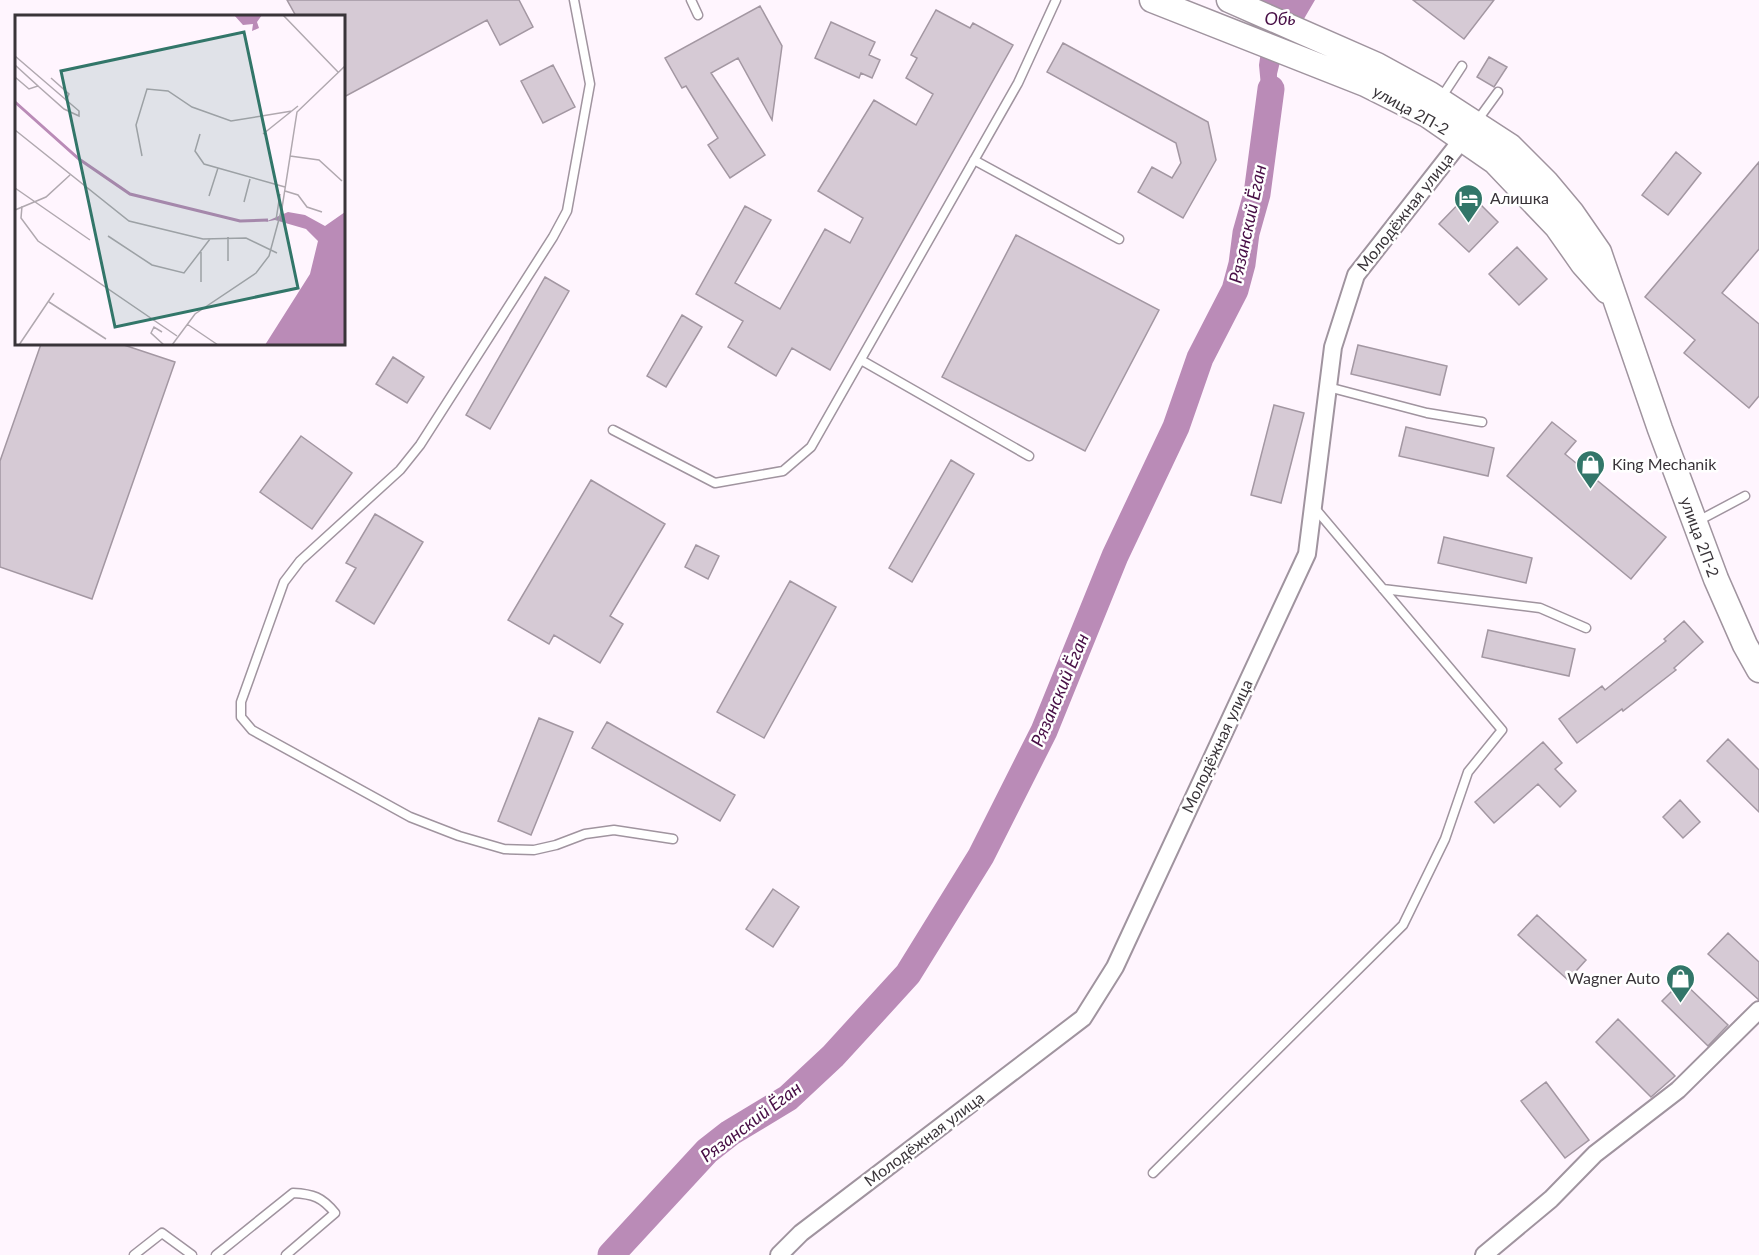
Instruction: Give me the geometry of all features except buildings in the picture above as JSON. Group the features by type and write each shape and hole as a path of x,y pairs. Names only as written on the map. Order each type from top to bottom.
{"main road":[{"name":"улица 2П-2","path":"1152,0 1199,20 1371,74 1440,100 1469,131"},
{"name":"улица 2П-2","path":"1229,0 1371,74 1427,115 1510,146 1546,182 1572,213 1599,252 1716,579 1757,662"}],"street":[{"name":"Молодёжная улица","path":"779,1255 801,1233 1083,1018 1115,967 1307,554 1333,347 1356,275 1469,131"},
{"path":"1484,1255 1551,1199 1595,1154 1678,1090 1759,1010"}],"lane":[{"path":"574,0 590,84 567,210 553,237 420,445 400,470 300,561 284,582 241,702 241,717 252,730 410,817 471,840 504,849 534,850 556,845 585,834 614,830 673,839"},
{"path":"691,0 698,15"},
{"path":"613,430 715,483 783,471 811,447 1018,83 1056,0"},
{"path":"1440,100 1462,66"},
{"path":"1469,131 1498,92"},
{"path":"974,160 1119,239"},
{"path":"861,360 1029,456"},
{"path":"1328,387 1427,412 1482,422"},
{"path":"1695,523 1745,496"},
{"path":"1153,1173 1403,924 1445,838 1468,772 1502,730 1313,506"},
{"path":"1383,589 1540,608 1586,628"},
{"path":"216,1255 292,1193 309,1194 325,1201 335,1213 286,1255"},
{"path":"134,1255 162,1233 192,1255"}],"water":[{"name":"Обь","path":"1252,0 1315,0 1281,58 1277,74 1276,128 1258,123 1262,97 1259,65 1264,30"}],"waterway":[{"name":"Рязанский Ёган","path":"611,1255 707,1151 730,1133 788,1098 833,1056 908,974 981,856 1044,731 1115,556 1176,427 1200,358 1235,290 1242,264 1246,233 1257,194 1271,89"}],"place":[{"name":"Алишка","path":"1469,224"},
{"name":"King Mechanik","path":"1591,490"},
{"name":"Wagner Auto","path":"1681,1004"}]}
